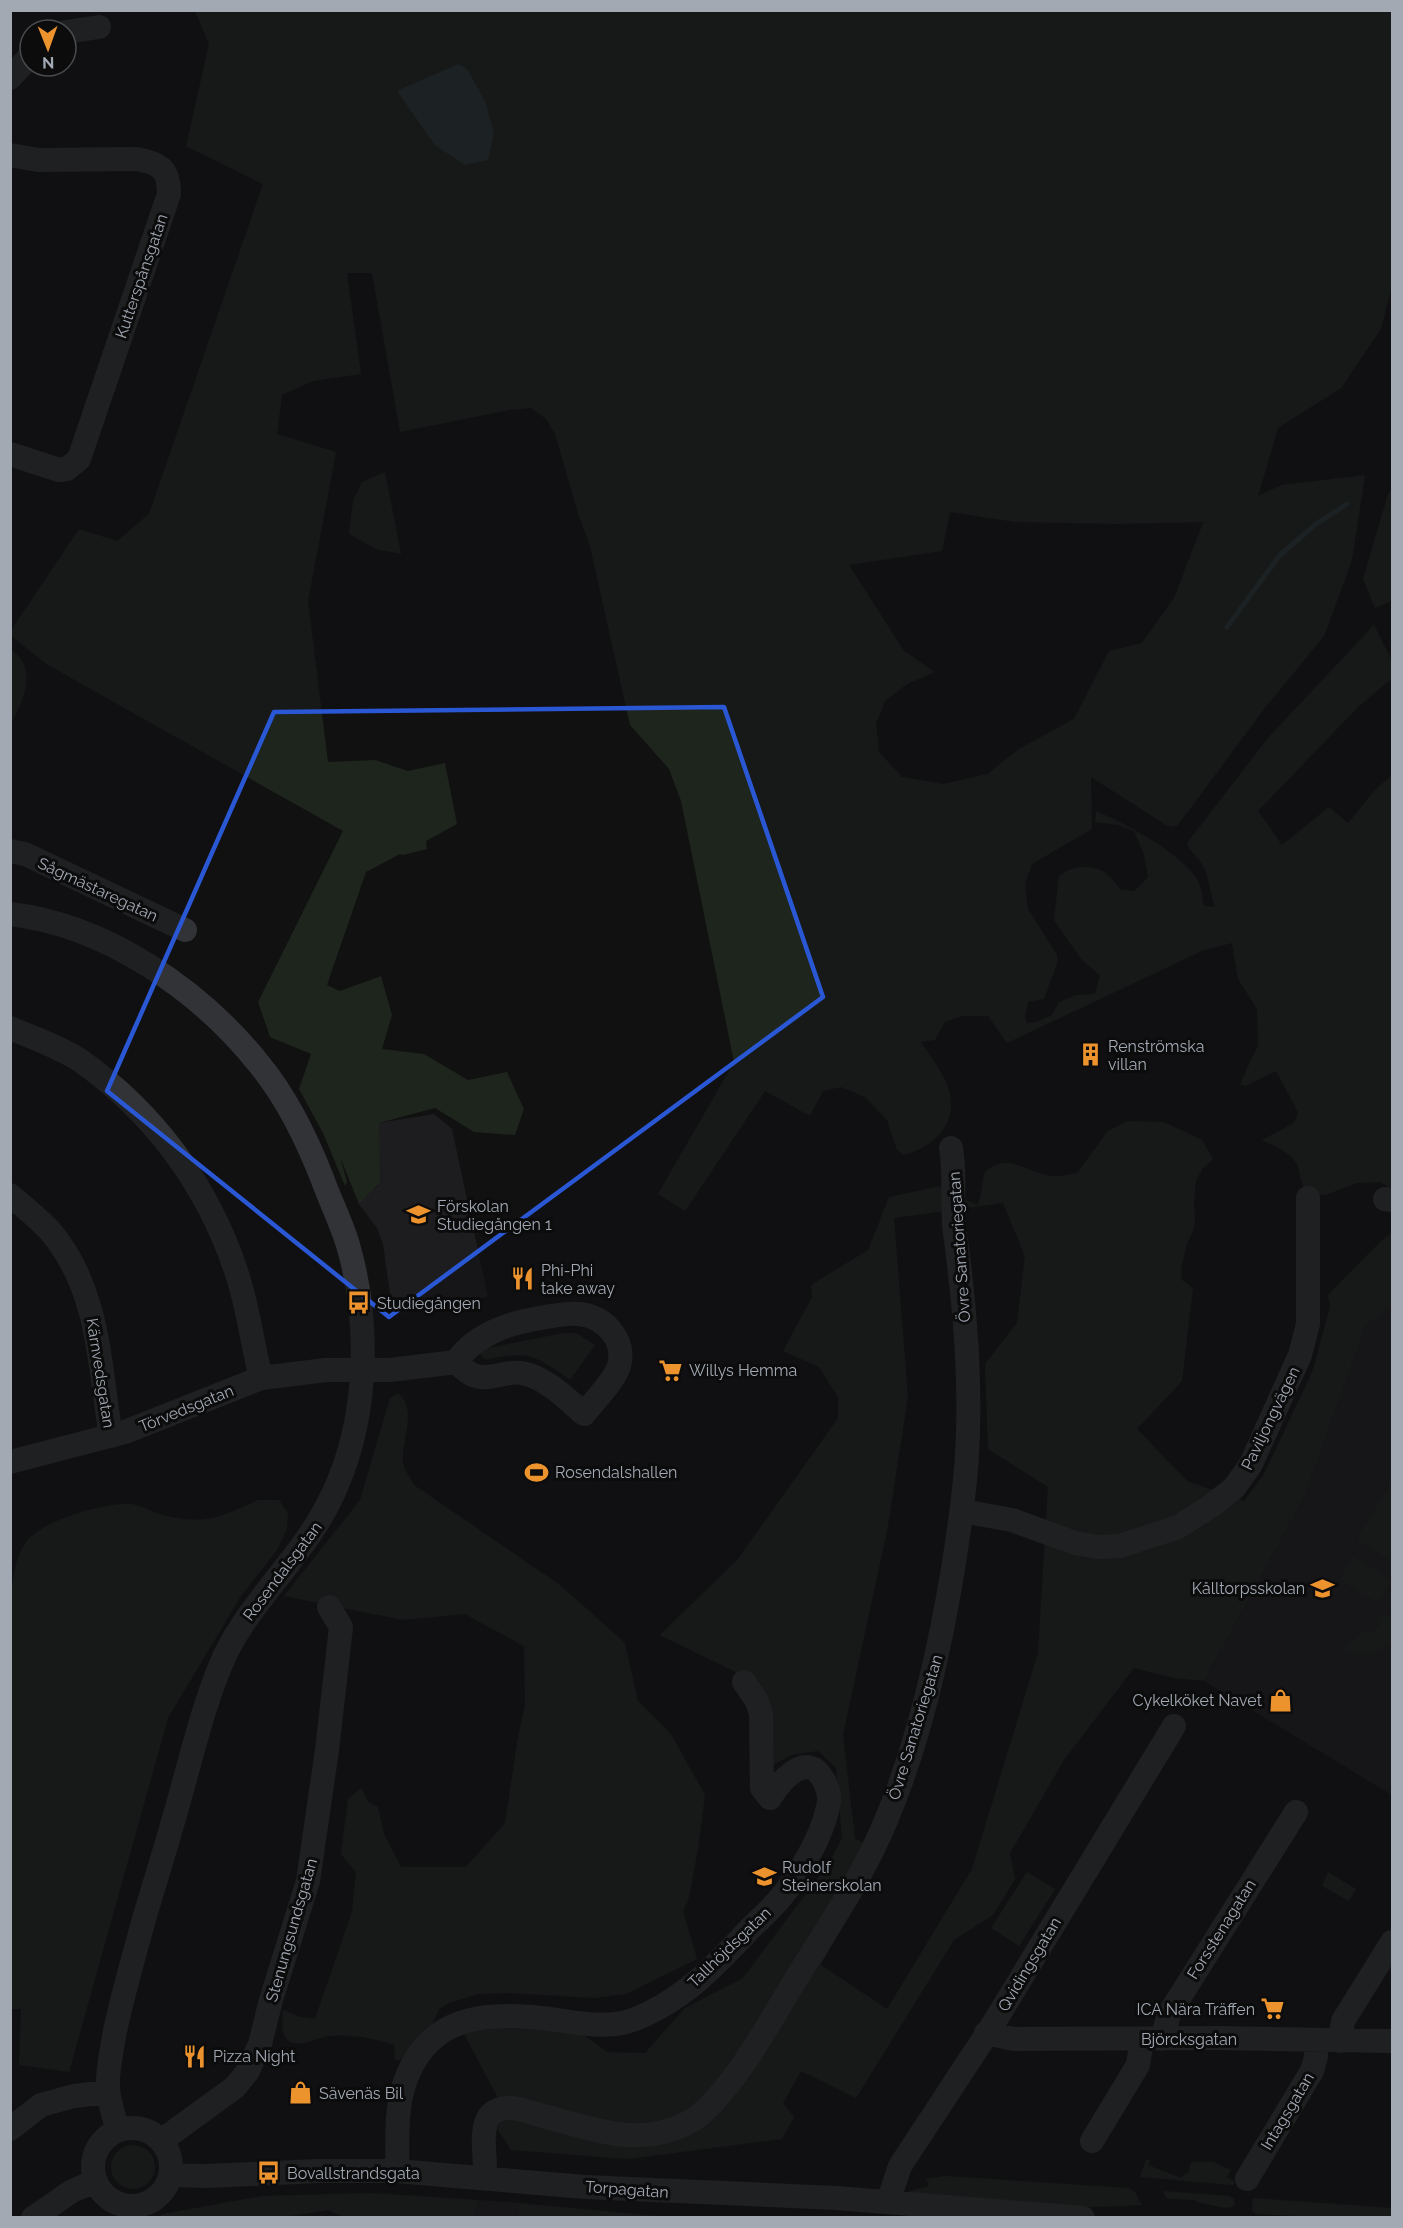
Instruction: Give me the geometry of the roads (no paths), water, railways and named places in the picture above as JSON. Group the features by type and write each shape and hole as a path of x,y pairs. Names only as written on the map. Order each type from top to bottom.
{"street":[{"path":"78,30 99,27"},
{"name":"Kutterspånsgatan","path":"10,155 38,160 136,159 148,161 163,168 169,183 169,194 79,459 67,469 59,470 10,454"},
{"name":"Sågmästaregatan","path":"10,851 25,854 185,930"},
{"name":"Rosendalsgatan","path":"10,914 36,917 62,925 107,944 148,966 202,1004 226,1025 264,1070 301,1129 348,1245 361,1317 363,1369 351,1443 341,1479 313,1531 239,1627 211,1691 128,1979 111,2052 108,2092 118,2130"},
{"path":"10,1028 58,1048 80,1061 117,1090 158,1130 191,1174 218,1222 234,1264 261,1378"},
{"name":"Övre Sanatoriegatan","path":"485,2177 486,2128 489,2116 498,2110 513,2108 602,2132 650,2136 698,2117 724,2092 832,1921 865,1864 887,1819 909,1758 937,1655 962,1511 968,1434 968,1380 959,1259 954,1229 955,1170 951,1148"},
{"name":"Kärnvedsgatan","path":"10,1195 51,1232 66,1254 88,1298 98,1339 111,1436"},
{"name":"Paviljongvägen","path":"962,1511 1012,1520 1075,1543 1098,1547 1120,1546 1178,1527 1234,1488 1251,1464 1300,1355 1308,1324 1308,1198"},
{"path":"363,1369 402,1369 456,1362 472,1376 489,1377 511,1372 532,1376 584,1414 613,1378 619,1366 620,1351 614,1333 602,1323 587,1316 565,1315 499,1329 465,1348 456,1362"},
{"name":"Törvedsgatan","path":"10,1462 111,1436 261,1378 326,1370 363,1369"},
{"name":"Stenungsundsgatan","path":"161,2141 235,2087 244,2078 260,2044 308,1881 315,1845 341,1627 329,1607"},
{"name":"Tallhöjdsgatan","path":"397,2171 399,2116 403,2087 417,2057 439,2033 453,2024 482,2017 512,2015 608,2024 617,2024 636,2018 665,2004 695,1983 715,1966 788,1889 822,1826 829,1792 816,1771 801,1768 788,1774 770,1798 765,1794 762,1788 761,1714 757,1701 744,1682"},
{"name":"Qvidingsgatan","path":"888,2202 900,2166 986,2033 1174,1726"},
{"name":"Forsstenagatan","path":"1092,2141 1285,1816"},
{"path":"1340,2041 1343,2021 1392,1942"},
{"name":"Björcksgatan","path":"986,2033 1014,2039 1392,2041"},
{"name":"Intagsgatan","path":"1247,2179 1312,2071 1316,2056 1316,2041"},
{"path":"10,2129 41,2105 74,2096 108,2092"},
{"path":"131,2128 151,2132 161,2141 170,2155 171,2175 158,2197 134,2206 124,2205 110,2199 102,2192 93,2168 96,2153 104,2140 118,2130 131,2128"},
{"name":"Torpagatan","path":"171,2175 397,2171 596,2188 888,2202 1083,2217"},
{"path":"33,2217 72,2191 96,2181"}],"waterway":[{"path":"1227,627 1280,555 1316,524 1347,504"}],"place":[{"name":"Renströmska villan","path":"1090,1055"},
{"name":"Förskolan Studiegången 1","path":"419,1215"},
{"name":"Phi-Phi take away","path":"523,1279"},
{"name":"Studiegången","path":"359,1303"},
{"name":"Willys Hemma","path":"671,1370"},
{"name":"Rosendalshallen","path":"537,1472"},
{"name":"Kålltorpsskolan","path":"1323,1588"},
{"name":"Cykelköket Navet","path":"1280,1700"},
{"name":"Rudolf Steinerskolan","path":"764,1876"},
{"name":"ICA Nära Träffen","path":"1273,2009"},
{"name":"Pizza Night","path":"195,2056"},
{"name":"Sävenäs Bil","path":"301,2093"},
{"name":"Bovallstrandsgata","path":"269,2173"}]}
